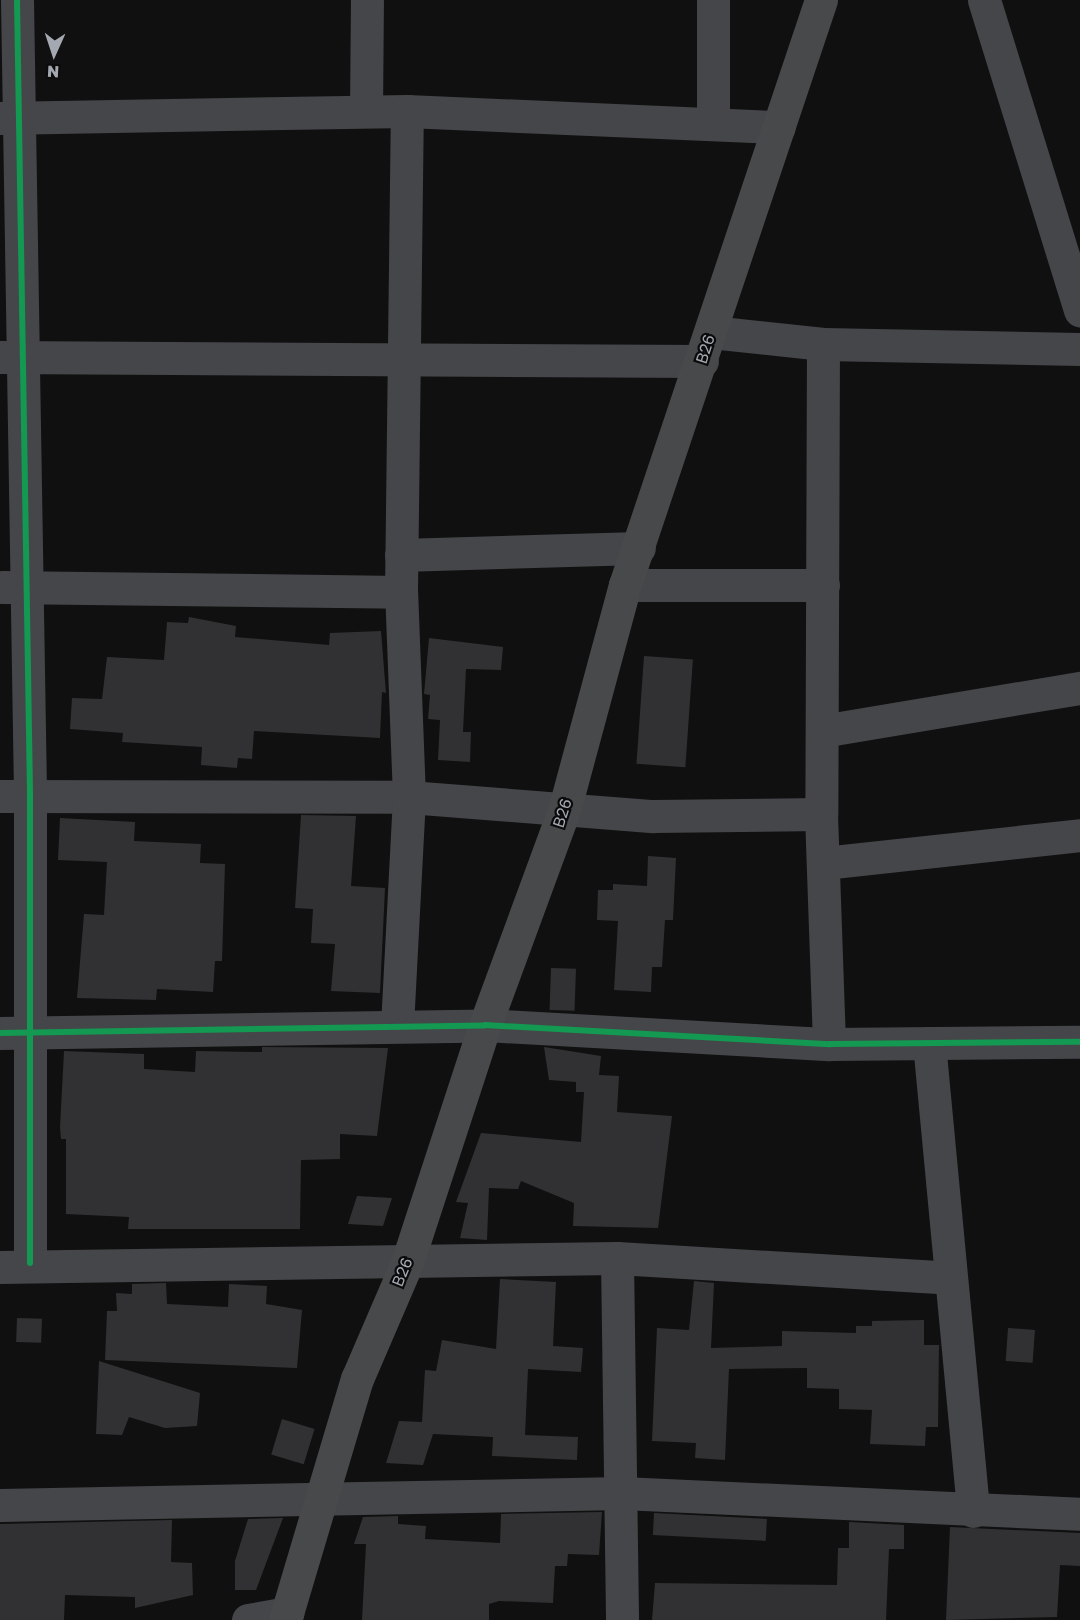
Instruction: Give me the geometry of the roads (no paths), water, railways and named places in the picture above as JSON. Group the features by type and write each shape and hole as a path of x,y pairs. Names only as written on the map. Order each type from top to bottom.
{"highway":[{"name":"B26","path":"286,1617 357,1379 407,1263 485,1025 565,807 626,585 821,0"}],"street":[{"path":"17,0 10,118 11,587 15,796 15,1265 407,1263 617,1258 950,1278"},
{"path":"366,111 367,0"},
{"path":"713,0 713,124"},
{"path":"984,0 1080,311"},
{"path":"10,118 406,111 779,127"},
{"path":"397,1026 409,797 401,592 406,111"},
{"path":"11,357 405,358 823,344 1080,349"},
{"path":"823,344 821,814 829,1044"},
{"path":"401,555 639,548"},
{"path":"626,585 823,585"},
{"path":"11,587 401,592"},
{"path":"822,731 1080,688"},
{"path":"15,796 409,797 565,807 652,816 821,814"},
{"path":"824,863 1080,835"},
{"path":"14,1033 485,1025 829,1044 1080,1042"},
{"path":"929,1043 973,1511"},
{"path":"617,1258 622,1620"},
{"path":"0,1505 323,1496 622,1492 973,1511 1080,1514"},
{"path":"248,1620 286,1617"}]}
